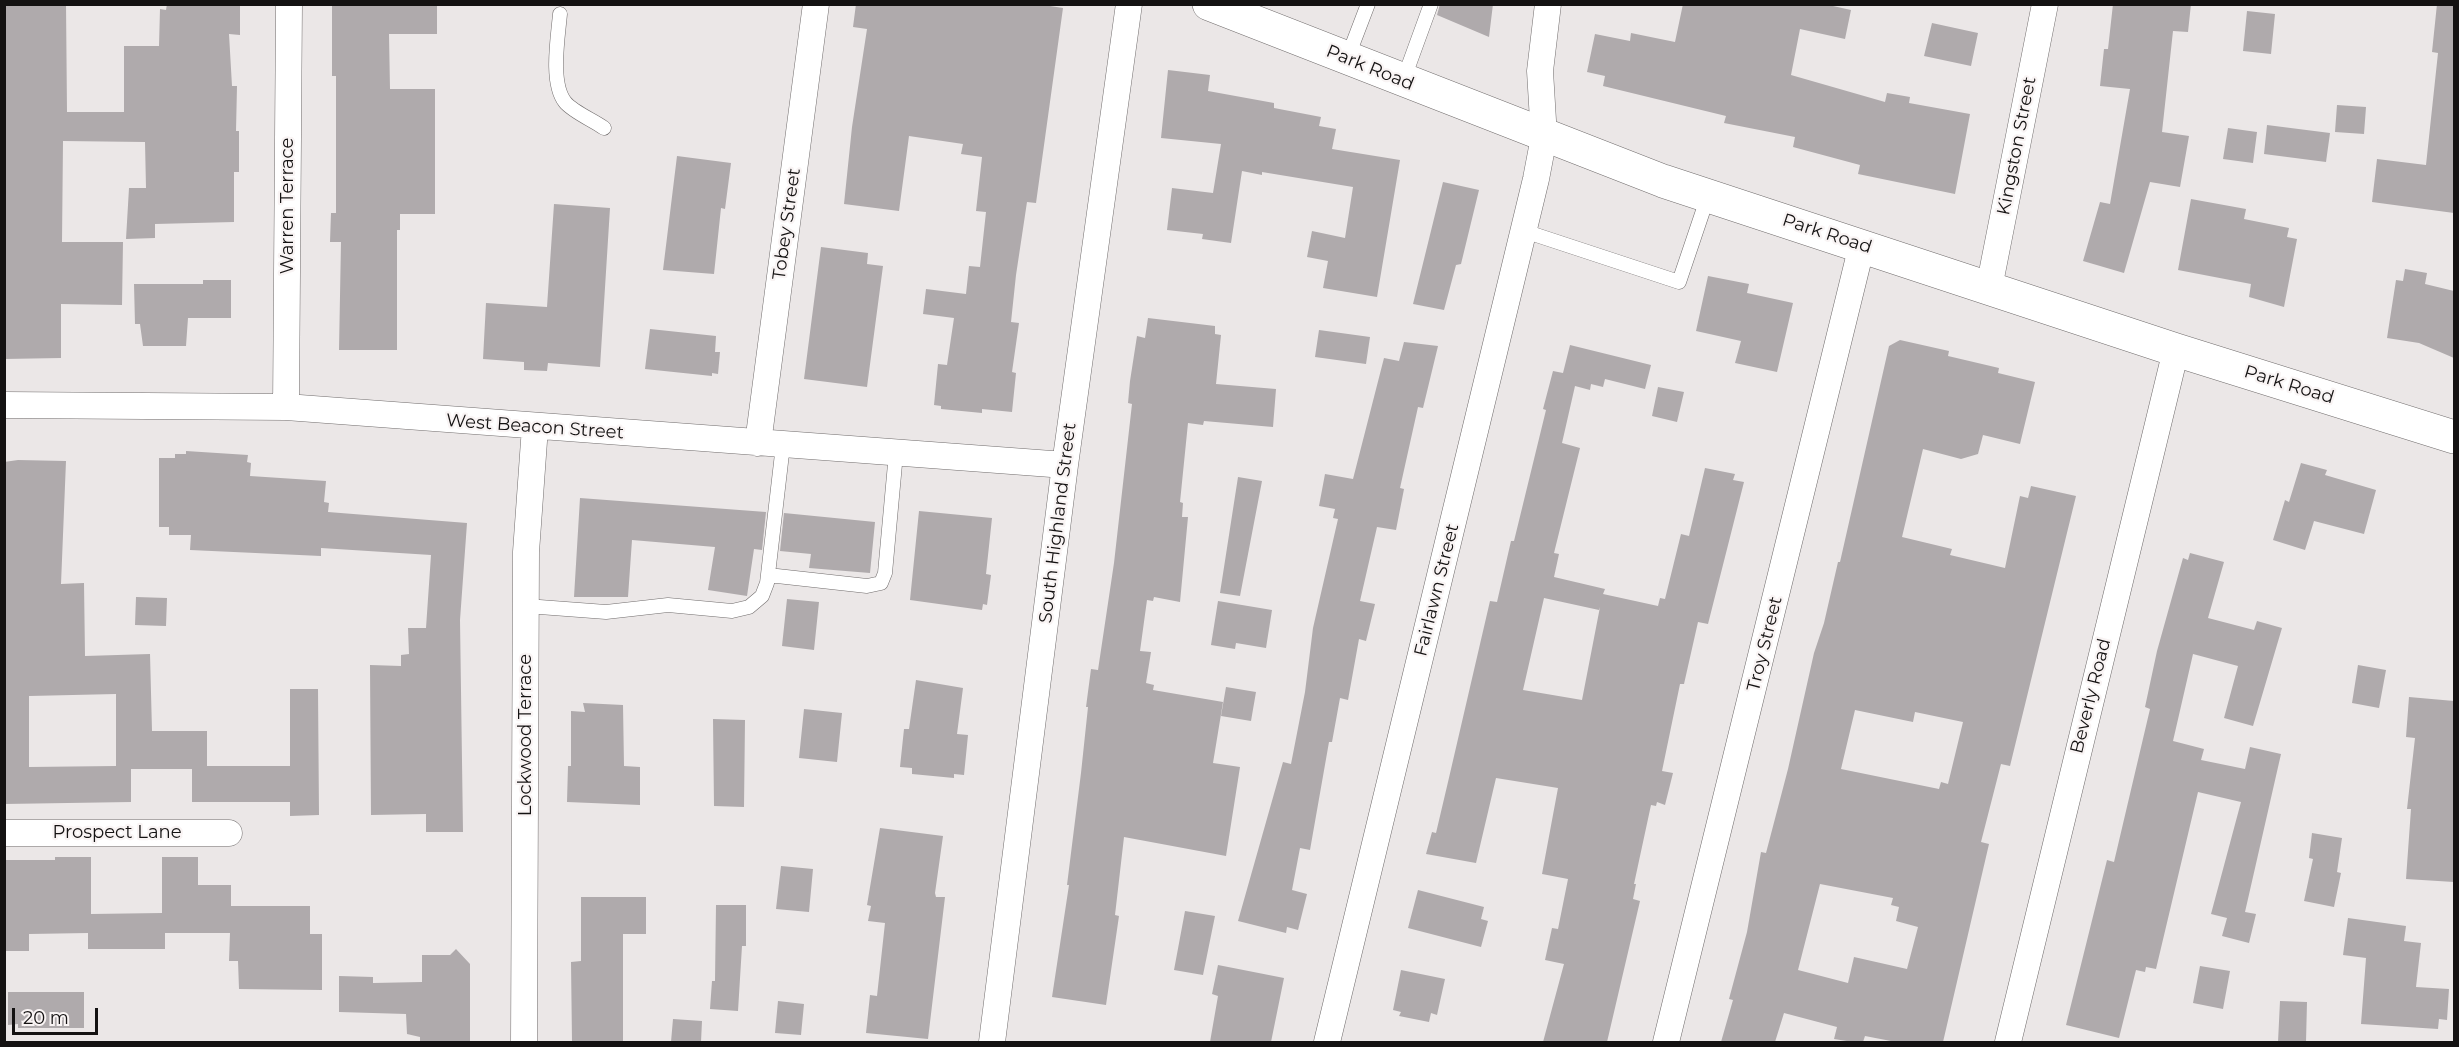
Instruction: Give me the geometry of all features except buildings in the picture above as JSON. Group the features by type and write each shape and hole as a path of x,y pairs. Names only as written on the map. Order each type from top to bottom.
{"main road":[{"name":"Park Road","path":"1209,4 1250,12 1347,59 1544,137 1708,196 2176,350 2454,437"}],"street":[{"name":"Warren Terrace","path":"286,407 289,4"},
{"name":"Tobey Street","path":"770,444 816,4"},
{"name":"South Highland Street","path":"992,1042 1065,465 1129,4"},
{"name":"Fairlawn Street","path":"1327,1042 1524,231 1544,137 1540,71 1548,4"},
{"name":"Kingston Street","path":"1989,288 2045,4"},
{"name":"Troy Street","path":"1666,1042 1862,245"},
{"name":"Beverly Road","path":"2008,1042 2176,350"},
{"name":"West Beacon Street","path":"4,405 286,407 535,428 1065,465"},
{"name":"Lockwood Terrace","path":"524,1042 526,552 535,428"},
{"name":"Prospect Lane","path":"4,834 229,833"}],"lane":[{"path":"1347,59 1368,4"},
{"path":"1403,81 1431,4"},
{"path":"560,14 556,71 559,87 565,102 604,128"},
{"path":"1524,231 1679,282 1708,196"},
{"path":"526,606 606,612 668,604 732,611 749,607 762,596 768,575 770,444"},
{"path":"768,575 867,586 881,583 885,573 896,453"}]}
